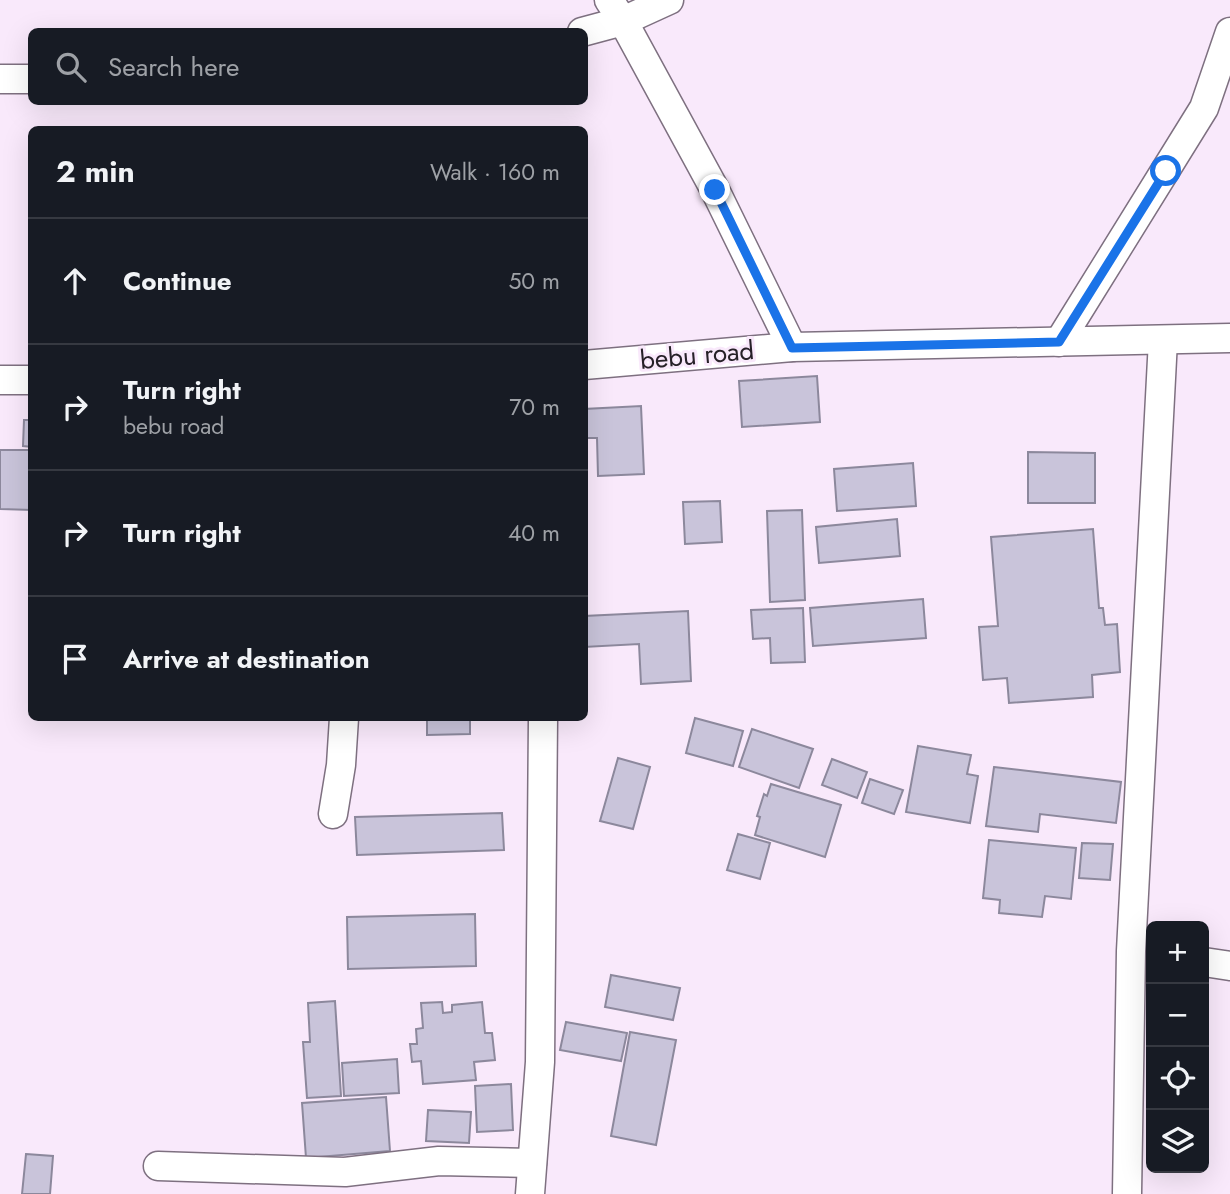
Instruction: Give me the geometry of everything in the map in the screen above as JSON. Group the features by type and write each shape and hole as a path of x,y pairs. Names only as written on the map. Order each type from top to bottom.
{"street":[{"path":"588,28 616,11 669,0"},
{"path":"616,11 715,190 792,348"},
{"path":"1059,342 1204,108 1230,32"},
{"path":"0,79 28,79"},
{"name":"bebu road","path":"588,365 792,348 1230,338"},
{"path":"1126,1194 1141,952 1163,340"},
{"path":"0,380 28,380"},
{"path":"333,814 345,721"},
{"path":"530,1194 540,1062 543,721"},
{"path":"1209,963 1230,966"},
{"path":"158,1166 345,1172 439,1161 532,1163"}],"building":[{"path":"817,376 820,422 742,427 739,381"},
{"path":"641,406 644,474 598,476 597,438 588,438 588,409"},
{"path":"24,420 28,420 28,447 23,446"},
{"path":"0,450 28,450 28,510 0,509"},
{"path":"1028,452 1095,453 1095,503 1028,503"},
{"path":"913,463 916,506 837,511 834,469"},
{"path":"720,501 722,542 685,544 683,502"},
{"path":"802,510 805,600 770,602 767,511"},
{"path":"897,519 900,556 819,563 816,527"},
{"path":"1093,529 1099,608 1103,608 1105,625 1117,624 1120,672 1092,675 1093,697 1009,703 1007,678 983,680 979,627 998,626 991,537"},
{"path":"923,599 926,638 813,646 810,608"},
{"path":"803,608 805,662 771,663 770,638 753,639 751,610"},
{"path":"688,611 691,681 641,684 639,644 588,647 588,616"},
{"path":"695,718 743,731 733,766 686,753"},
{"path":"427,721 470,721 470,734 427,735"},
{"path":"752,729 813,749 799,788 739,767"},
{"path":"918,746 971,755 967,774 978,776 970,823 906,812"},
{"path":"618,758 650,767 633,829 600,821"},
{"path":"832,759 867,772 857,798 822,785"},
{"path":"994,767 1121,782 1116,823 1040,814 1038,832 986,826"},
{"path":"870,779 903,790 894,814 862,803"},
{"path":"771,784 841,805 825,857 755,835 760,817 757,816 764,794 767,796"},
{"path":"502,813 504,850 357,855 355,817"},
{"path":"738,834 770,843 760,879 727,870"},
{"path":"989,840 1076,848 1071,899 1045,896 1042,917 999,913 1000,900 983,898"},
{"path":"1082,843 1113,844 1110,880 1079,878"},
{"path":"475,914 476,966 348,969 347,917"},
{"path":"611,975 680,988 673,1020 605,1007"},
{"path":"335,1001 341,1096 307,1098 303,1042 310,1042 308,1003"},
{"path":"442,1002 443,1013 452,1012 452,1005 482,1002 485,1033 492,1033 495,1060 474,1062 476,1080 423,1084 421,1061 412,1062 410,1044 417,1044 416,1029 423,1028 421,1003"},
{"path":"566,1022 627,1033 621,1061 560,1050"},
{"path":"630,1032 676,1040 656,1145 611,1136"},
{"path":"397,1059 399,1093 344,1096 342,1063"},
{"path":"511,1084 513,1130 477,1132 475,1086"},
{"path":"386,1097 390,1151 306,1158 302,1103"},
{"path":"428,1110 471,1112 469,1143 426,1141"},
{"path":"26,1154 53,1156 50,1194 22,1194"}],"route":[{"path":"715,190 792,348 1059,342 1166,171"}]}
